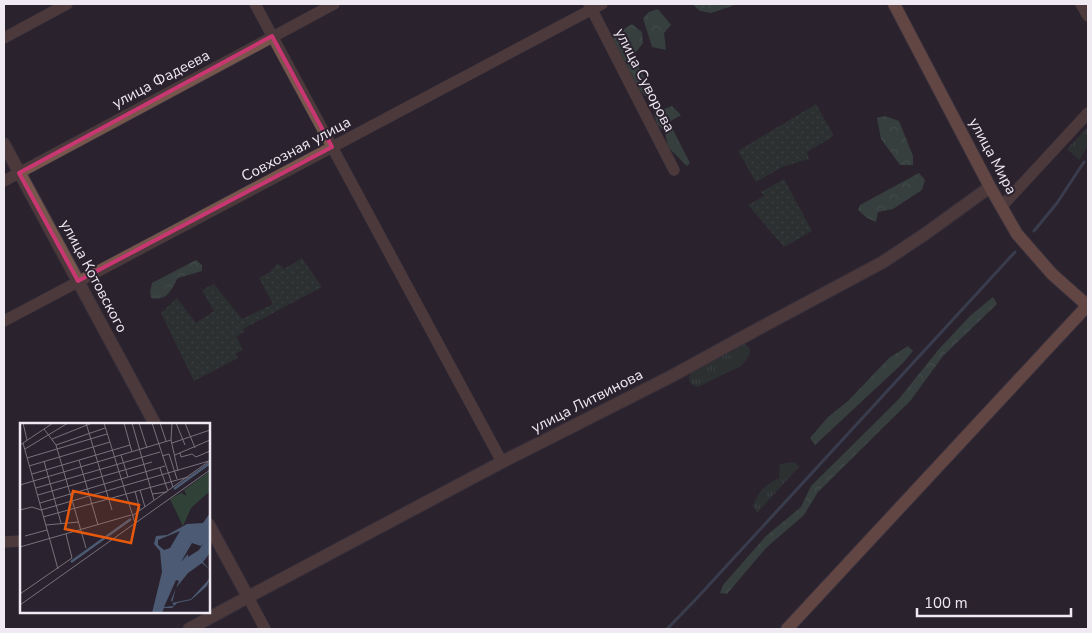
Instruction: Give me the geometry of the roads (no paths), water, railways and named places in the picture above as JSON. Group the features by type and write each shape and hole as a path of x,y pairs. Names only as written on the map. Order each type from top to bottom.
{"main road":[{"name":"улица Мира","path":"894,4 990,187 1017,234 1052,274 1088,305"},
{"path":"787,629 1088,305"}],"street":[{"path":"4,38 67,4"},
{"path":"255,4 502,462"},
{"name":"улица Фадеева","path":"4,182 334,4"},
{"path":"1082,4 1088,16"},
{"name":"Совхозная улица","path":"4,321 595,6"},
{"name":"улица Суворова","path":"595,6 674,170"},
{"path":"1002,206 1088,113"},
{"name":"улица Котовского","path":"4,144 154,423"},
{"name":"улица Литвинова","path":"189,629 502,462 672,376 884,262 990,187"},
{"path":"210,527 266,629"},
{"path":"4,542 20,541"}],"waterway":[{"path":"1034,231 1057,203 1084,162"},
{"path":"667,629 1015,252"}]}
